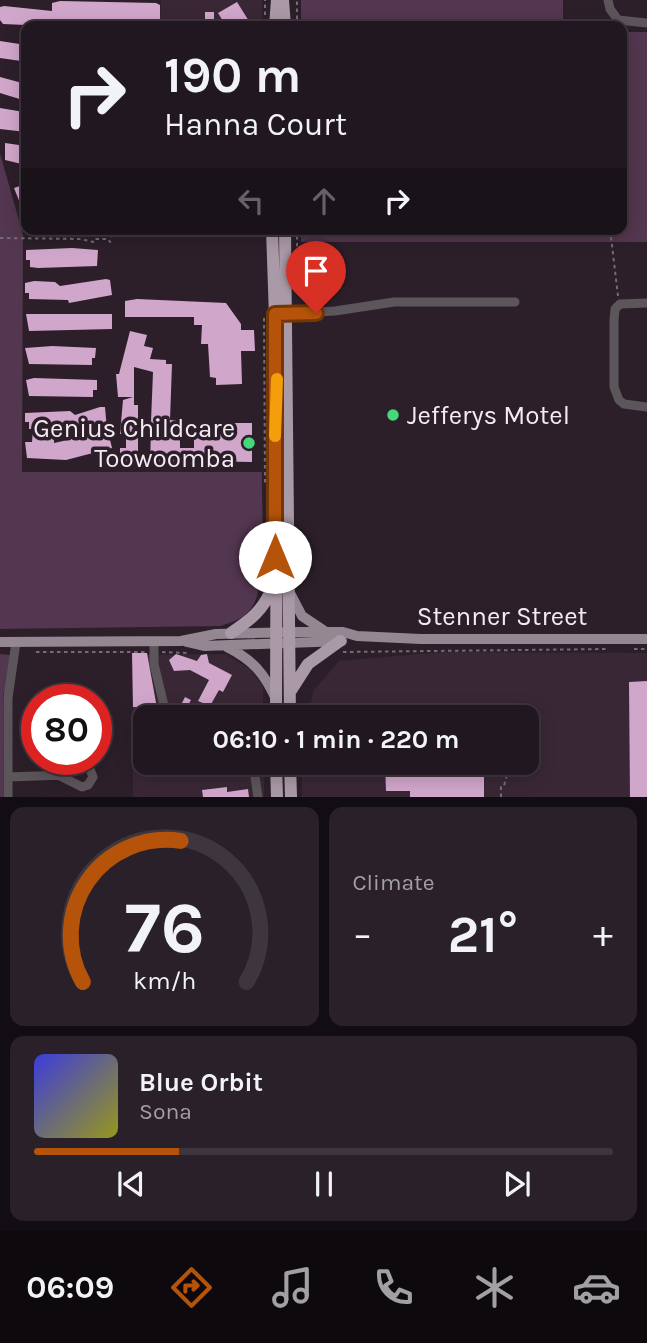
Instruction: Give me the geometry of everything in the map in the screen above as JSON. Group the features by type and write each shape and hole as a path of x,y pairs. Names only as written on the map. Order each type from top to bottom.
{"highway":[{"path":"275,21 277,0"},
{"path":"284,0 285,21"},
{"path":"272,235 289,591 290,705"},
{"path":"275,705 275,639 269,582 275,312 284,235"},
{"path":"228,640 265,605 269,582"},
{"path":"290,692 308,664 340,647"},
{"path":"276,775 277,797"},
{"path":"290,775 291,797"}],"main road":[{"path":"289,591 308,622 328,632"},
{"name":"Stenner Street","path":"0,642 17,648 153,647 181,641 275,639 328,632 357,636 647,639"},
{"name":"Stenner Street","path":"289,638 340,647 357,636"},
{"path":"228,640 254,662 265,676 275,699"}],"street":[{"path":"608,0 618,20 647,23"},
{"path":"275,312 335,311 394,302 516,302"},
{"path":"647,303 620,304 615,309 614,320 615,394 624,404 647,407"},
{"path":"153,647 164,705"},
{"path":"8,797 8,698 17,648"},
{"path":"255,775 258,797"},
{"path":"8,777 60,776"}],"path":[{"path":"265,0 265,21"},
{"path":"297,0 297,21"},
{"path":"0,238 81,239 93,242 94,239 108,239 110,242 112,235"},
{"path":"297,235 297,284"},
{"path":"611,237 620,304"},
{"path":"266,488 275,312"},
{"path":"266,515 269,582"},
{"path":"17,648 153,647 190,653"},
{"path":"340,647 612,649"},
{"path":"624,649 647,649"},
{"path":"501,797 501,787 504,786 507,775"}],"shaded area":[{"path":"161,0 262,0 262,21 160,21"},
{"path":"301,0 563,0 563,21 301,21"},
{"path":"627,32 647,32 647,242 301,242 301,235 627,235"},
{"path":"0,153 23,235 22,472 262,472 263,543 260,581 252,607 238,620 220,626 0,629"},
{"path":"443,652 647,653 647,797 302,797 302,775 539,775 539,705 310,705 314,690 339,661"},
{"path":"0,654 10,655 11,672 3,696 3,797 0,797"},
{"path":"226,654 250,669 263,686 263,705 133,705 133,775 264,775 264,797 133,797 132,655"}],"building":[{"path":"237,2 249,21 223,21 218,13"},
{"path":"52,3 156,3 160,5 160,19 49,19 21,21 21,25 3,24 0,20 0,7 52,11"},
{"path":"205,12 214,12 214,21 205,21"},
{"path":"0,41 21,44 21,61 0,58"},
{"path":"0,77 21,83 21,99 0,93"},
{"path":"0,108 21,112 21,131 0,129"},
{"path":"5,143 21,145 21,164 5,160"},
{"path":"21,186 21,206 14,188"},
{"path":"26,250 98,250 97,266 38,268 30,267 30,260 26,260"},
{"path":"110,280 112,295 69,303 68,300 29,299 29,293 25,293 25,283 34,281 55,282 60,286"},
{"path":"137,299 226,303 241,324 241,330 254,330 255,351 241,351 242,384 216,385 216,378 210,377 208,344 201,344 202,325 194,325 194,317 125,317 125,301"},
{"path":"26,314 112,314 112,329 29,331"},
{"path":"130,331 147,335 144,346 153,348 150,359 166,360 166,364 172,364 170,420 180,421 180,448 194,448 194,433 223,433 223,423 252,423 252,462 193,461 193,458 178,458 178,464 150,464 151,431 138,431 138,464 120,464 120,448 126,448 126,434 120,434 123,400 133,397 118,397 116,374 119,374","holes":["134,367 153,372 151,421 138,421 138,405 134,405"]},
{"path":"25,348 96,348 95,358 92,358 92,365 29,364"},
{"path":"26,380 97,380 97,390 93,390 93,397 29,396"},
{"path":"105,407 107,430 54,429 54,443 108,431 112,448 66,460 27,458 25,442 32,442 33,429 29,429 29,422 25,422 25,413 70,411 75,415"},
{"path":"132,653 147,653 156,705 133,707"},
{"path":"176,654 197,661 201,655 207,654 209,663 232,675 223,692 219,690 211,705 208,705 198,701 209,680 190,670 174,671 169,660"},
{"path":"647,681 647,797 630,797 629,682"},
{"path":"185,697 191,700 188,705 181,705"},
{"path":"385,775 484,775 484,797 410,797 410,791 386,791"},
{"path":"227,787 227,792 248,789 249,797 203,797 202,790"}],"slow traffic":[{"path":"275,436 277,379"}],"place":[{"name":"Jefferys Motel","path":"393,415"},
{"name":"Genius Childcare Toowoomba","path":"249,443"}],"route":[{"path":"275,557 275,314 316,313"}]}
